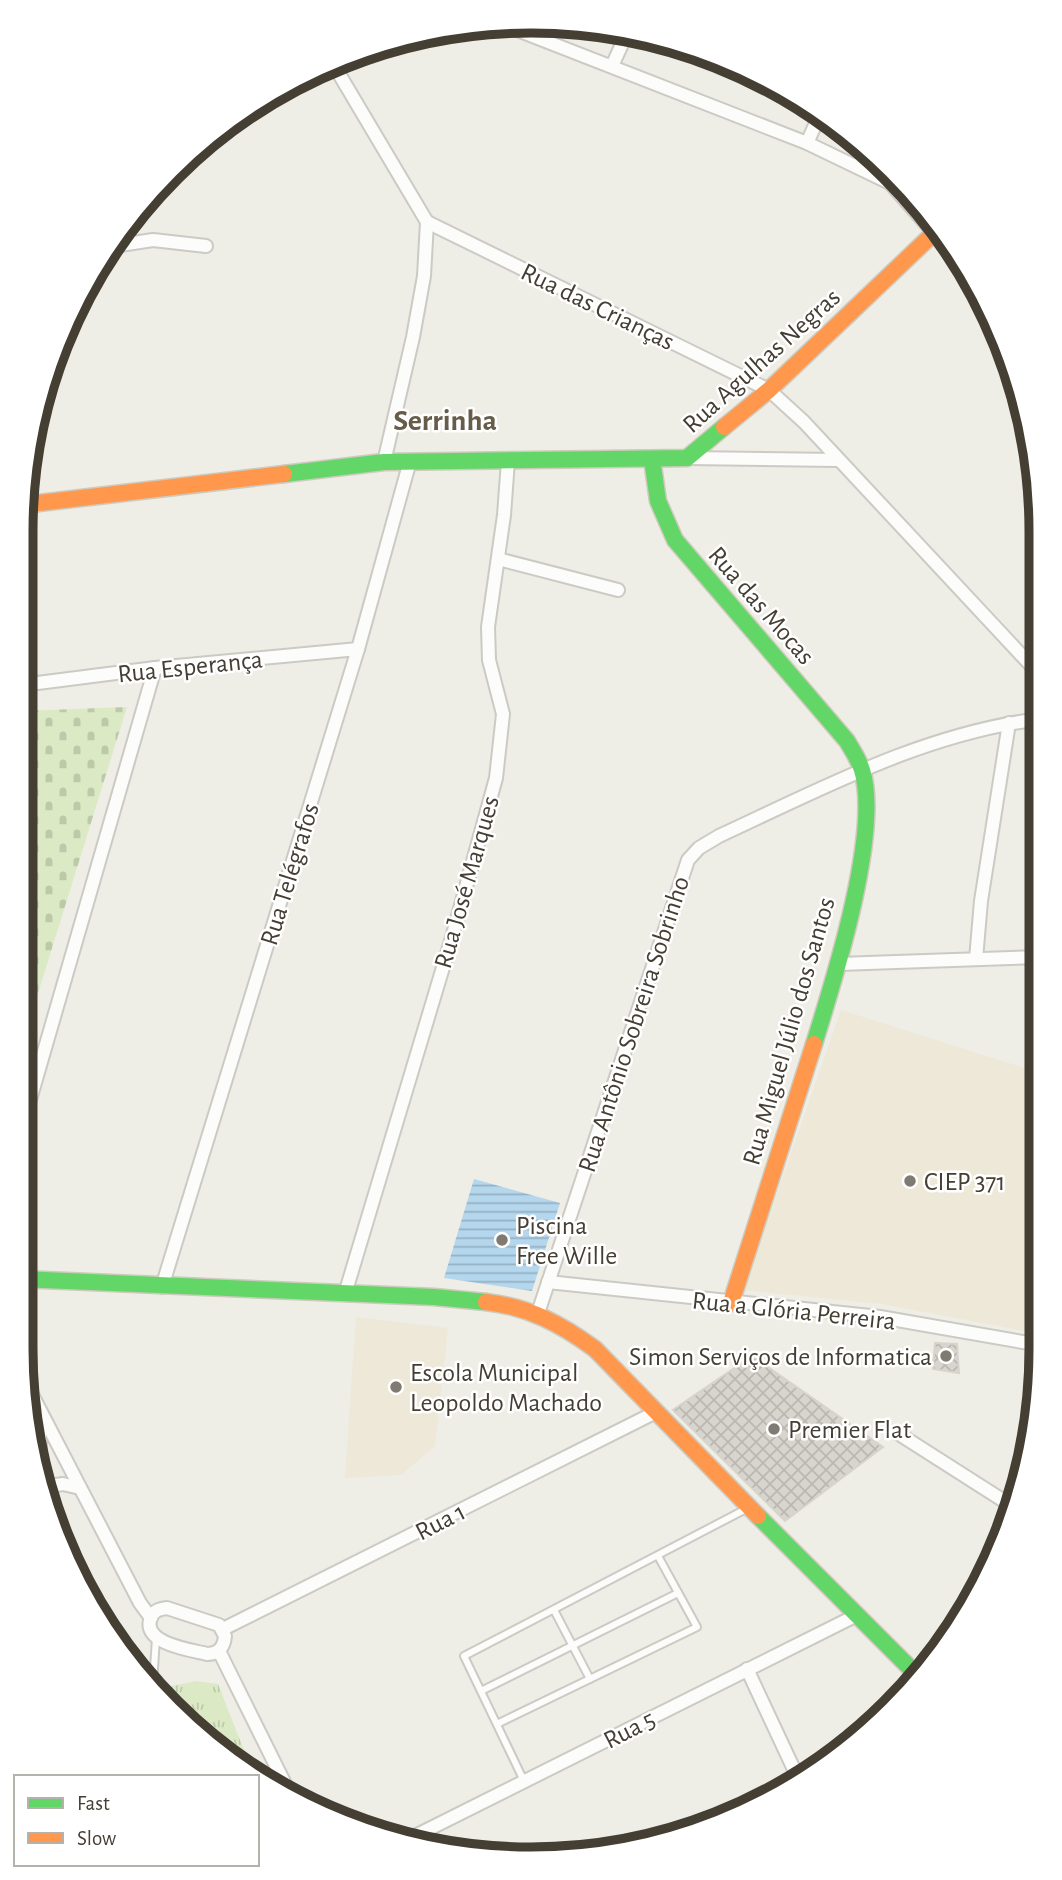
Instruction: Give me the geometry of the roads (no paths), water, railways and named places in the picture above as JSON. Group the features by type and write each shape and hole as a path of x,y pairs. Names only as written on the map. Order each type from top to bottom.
{"street":[{"path":"526,33 807,143 883,179"},
{"path":"612,66 623,42"},
{"path":"338,72 427,222 424,276 414,337 384,462"},
{"path":"807,143 816,123"},
{"path":"858,165 863,160"},
{"name":"Rua das Crianças","path":"427,222 769,390 804,422 837,460"},
{"name":"Rua Agulhas Negras","path":"34,504 384,462 687,458 769,390 931,235"},
{"path":"124,244 152,240 206,246"},
{"path":"687,458 837,460 1029,663"},
{"name":"Rua das Mocas","path":"652,459 658,501 675,540 826,714 847,740 862,770"},
{"name":"Rua Telégrafos","path":"162,1287 358,649 410,461"},
{"name":"Rua José Marques","path":"345,1294 453,934 495,778 503,713 487,645 508,461"},
{"path":"498,559 618,590"},
{"name":"Rua Esperança","path":"33,684 155,668 358,649"},
{"path":"33,1090 155,668"},
{"name":"Rua Antônio Sobreira Sobrinho","path":"538,1312 681,874 688,860 699,848 719,836 862,770 929,743 1029,720"},
{"path":"976,959 981,901 1009,723"},
{"name":"Rua Miguel Júlio dos Santos","path":"730,1303 839,964 864,846 867,814 862,770"},
{"path":"839,964 1029,957"},
{"path":"33,1280 489,1303 538,1312 595,1349 855,1616 911,1670"},
{"name":"Rua a Glória Perreira","path":"548,1282 880,1317 1029,1343"},
{"path":"37,1406 140,1603 151,1618"},
{"path":"40,1412 40,1427"},
{"name":"Rua 1","path":"223,1629 656,1412"},
{"path":"900,1434 1005,1501"},
{"path":"53,1486 63,1484 80,1488"},
{"path":"170,1608 215,1622 223,1629 225,1639 219,1651 204,1653 156,1638 150,1629 151,1618 159,1609 170,1608"},
{"name":"Rua 5","path":"419,1834 855,1616"},
{"path":"219,1651 283,1781"},
{"path":"747,1669 795,1771"}],"lane":[{"path":"524,1781 464,1656 750,1507"},
{"path":"497,1724 697,1627 658,1556"},
{"path":"481,1691 678,1593"},
{"path":"554,1610 590,1679"},
{"path":"154,1673 156,1638"}],"water":[{"name":"Piscina Free Wille","path":"474,1179 560,1203 532,1291 444,1278"}],"place":[{"name":"CIEP 371","path":"910,1181"},
{"name":"Piscina Free Wille","path":"502,1240"},
{"name":"Simon Serviços de Informatica","path":"946,1356"},
{"name":"Escola Municipal Leopoldo Machado","path":"396,1387"},
{"name":"Premier Flat","path":"774,1429"}],"district":[{"name":"Serrinha","path":"445,420"}]}
